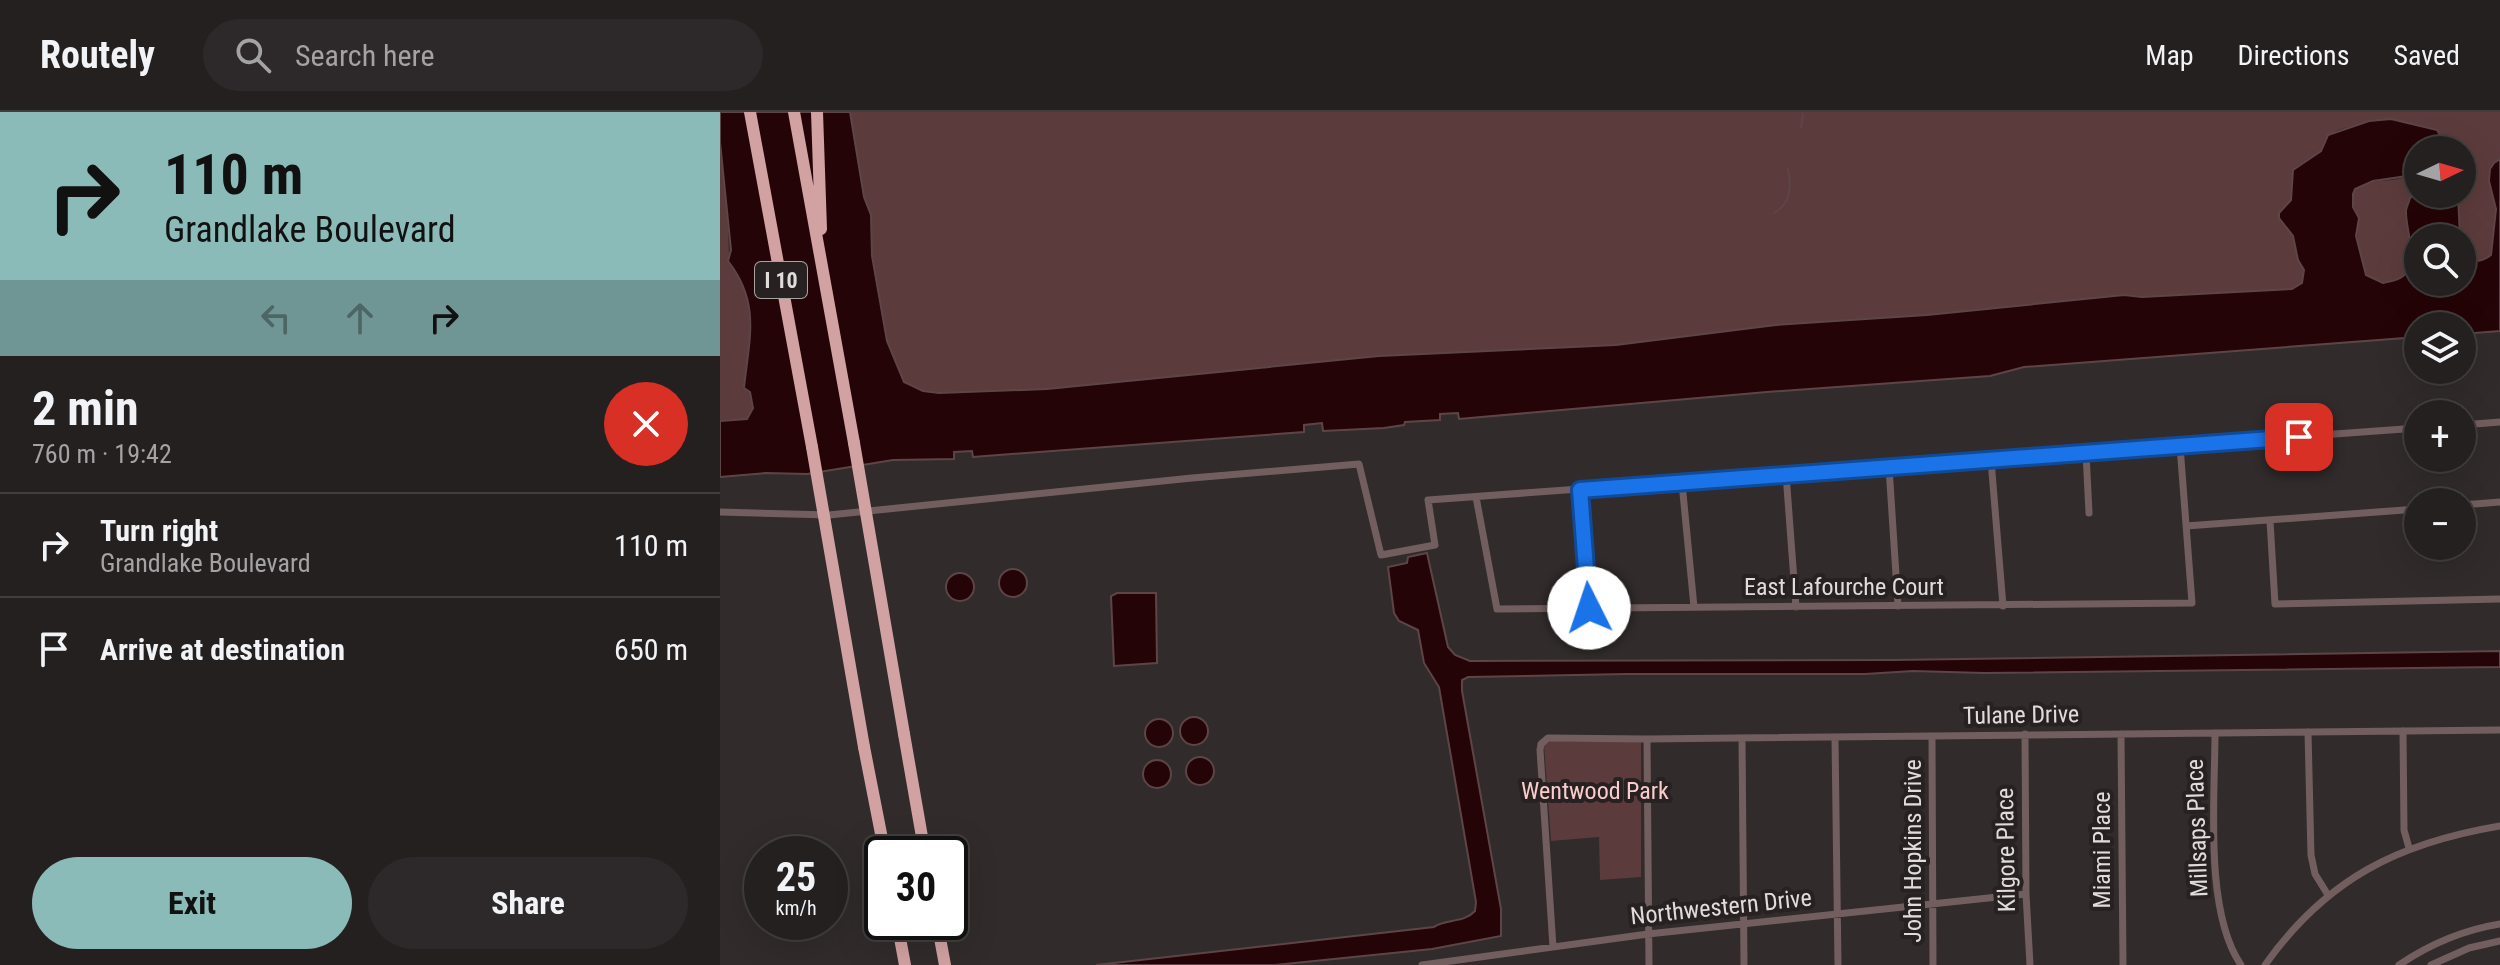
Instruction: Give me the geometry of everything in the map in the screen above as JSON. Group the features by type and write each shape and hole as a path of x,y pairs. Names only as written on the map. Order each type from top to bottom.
{"highway":[{"name":"I 10","path":"750,112 881,836"},
{"name":"I 10","path":"794,112 922,836"},
{"path":"817,112 821,232 817,244"},
{"path":"901,940 905,965"},
{"path":"940,940 945,965"}],"street":[{"path":"2476,424 2500,422"},
{"path":"720,512 829,515 1359,464 1381,555 1435,545 1428,500 2404,429"},
{"path":"2180,446 2186,526 2404,510"},
{"path":"2086,453 2089,513"},
{"path":"1991,460 2003,606"},
{"path":"1889,467 1898,606"},
{"path":"1786,474 1796,607"},
{"path":"1682,483 1694,607"},
{"path":"1580,490 1589,608"},
{"name":"East Lafourche Court","path":"1476,497 1497,609 2192,603 2186,526"},
{"path":"2476,504 2500,502"},
{"path":"2270,521 2275,604 2500,599"},
{"name":"Tulane Drive","path":"1553,947 1540,750 1544,740 1553,737 1835,738 2500,730"},
{"path":"2403,731 2404,830 2409,848"},
{"path":"2308,732 2311,855 2315,874 2328,895"},
{"name":"Millsaps Place","path":"2215,733 2217,890 2229,945 2241,965"},
{"name":"Kilgore Place","path":"2025,734 2026,894 2030,965"},
{"name":"Miami Place","path":"2121,734 2123,965"},
{"name":"John Hopkins Drive","path":"1932,736 1933,965"},
{"path":"1742,738 1744,965"},
{"path":"1835,738 1838,965"},
{"path":"1647,739 1649,965"},
{"path":"2265,965 2302,918 2328,895 2371,868 2409,848 2500,826"},
{"name":"Northwestern Drive","path":"1422,965 1648,934 2026,894"},
{"path":"2399,965 2440,941 2500,924"},
{"path":"2431,965 2469,948 2500,941"}],"green space":[{"path":"850,112 2500,112 2500,159 2494,163 2489,181 2496,209 2491,255 2484,261 2476,260 2476,224 2460,224 2459,208 2476,208 2476,136 2432,136 2437,130 2391,119 2369,121 2338,130 2325,139 2321,151 2297,166 2292,177 2291,200 2279,214 2293,236 2298,260 2304,270 2302,283 2292,289 2142,297 2124,295 1927,315 1776,325 1616,345 1379,356 1047,389 939,393 924,391 904,382 887,341 872,256 871,215 864,197"},
{"path":"720,142 729,258 744,286 748,302 749,339 744,388 750,392 753,408 747,419 720,420"},
{"path":"2404,177 2404,208 2410,208 2410,224 2404,224 2404,274 2379,282 2369,277 2362,265 2357,236 2359,217 2353,192 2366,183"},
{"name":"Wentwood Park","path":"1641,741 1641,877 1600,880 1599,837 1551,841 1544,745 1550,742"}],"shaded area":[{"path":"720,112 850,112 864,197 871,215 872,256 887,341 904,382 923,391 939,393 1047,389 1379,356 1616,345 1776,325 1927,315 2124,295 2142,297 2292,289 2302,283 2304,270 2298,260 2293,236 2279,218 2279,213 2291,200 2293,170 2321,151 2328,135 2369,121 2391,119 2437,130 2440,136 2404,136 2404,176 2373,181 2355,189 2353,207 2359,218 2356,236 2366,275 2383,283 2404,275 2404,296 2476,296 2476,261 2491,255 2496,209 2489,181 2490,169 2500,159 2500,331 2476,333 2476,312 2404,312 2404,338 2024,367 1990,376 1459,419 1458,413 1440,414 1440,420 1405,422 1404,425 1384,428 1323,431 1322,423 1304,425 1304,432 973,457 972,451 954,452 954,459 893,460 807,474 766,473 720,477 720,421 747,419 753,408 750,392 744,388 750,337 749,307 745,292 728,261 731,250"},
{"path":"2407,208 2459,208 2459,224 2407,224"},
{"path":"1427,553 1448,647 1455,655 1470,661 1893,660 2500,651 2500,667 1468,677 1462,680 1462,691 1501,909 1501,936 1432,949 1275,965 1096,965 1434,927 1465,918 1475,911 1476,902 1439,687 1424,663 1418,630 1399,621 1394,613 1388,567 1407,563 1408,557"},
{"path":"1013,569 1023,573 1027,583 1023,593 1013,597 1003,593 999,583 1003,573"},
{"path":"960,573 970,577 974,587 970,597 960,601 950,597 946,587 950,577"},
{"path":"1117,593 1156,593 1157,663 1114,666 1111,596"},
{"path":"1194,717 1204,721 1208,731 1204,741 1194,745 1184,741 1180,731 1184,721"},
{"path":"1159,719 1169,723 1173,733 1169,743 1159,747 1149,743 1145,733 1149,723"},
{"path":"1200,757 1210,761 1214,771 1210,781 1200,785 1190,781 1186,771 1190,761"},
{"path":"1157,760 1167,764 1171,774 1167,784 1157,788 1147,784 1143,774 1147,764"}],"waterway":[{"path":"1801,127 1803,114"},
{"path":"1774,213 1784,205 1788,194 1788,169"}],"route":[{"path":"1589,608 1580,490 2299,437"}]}
